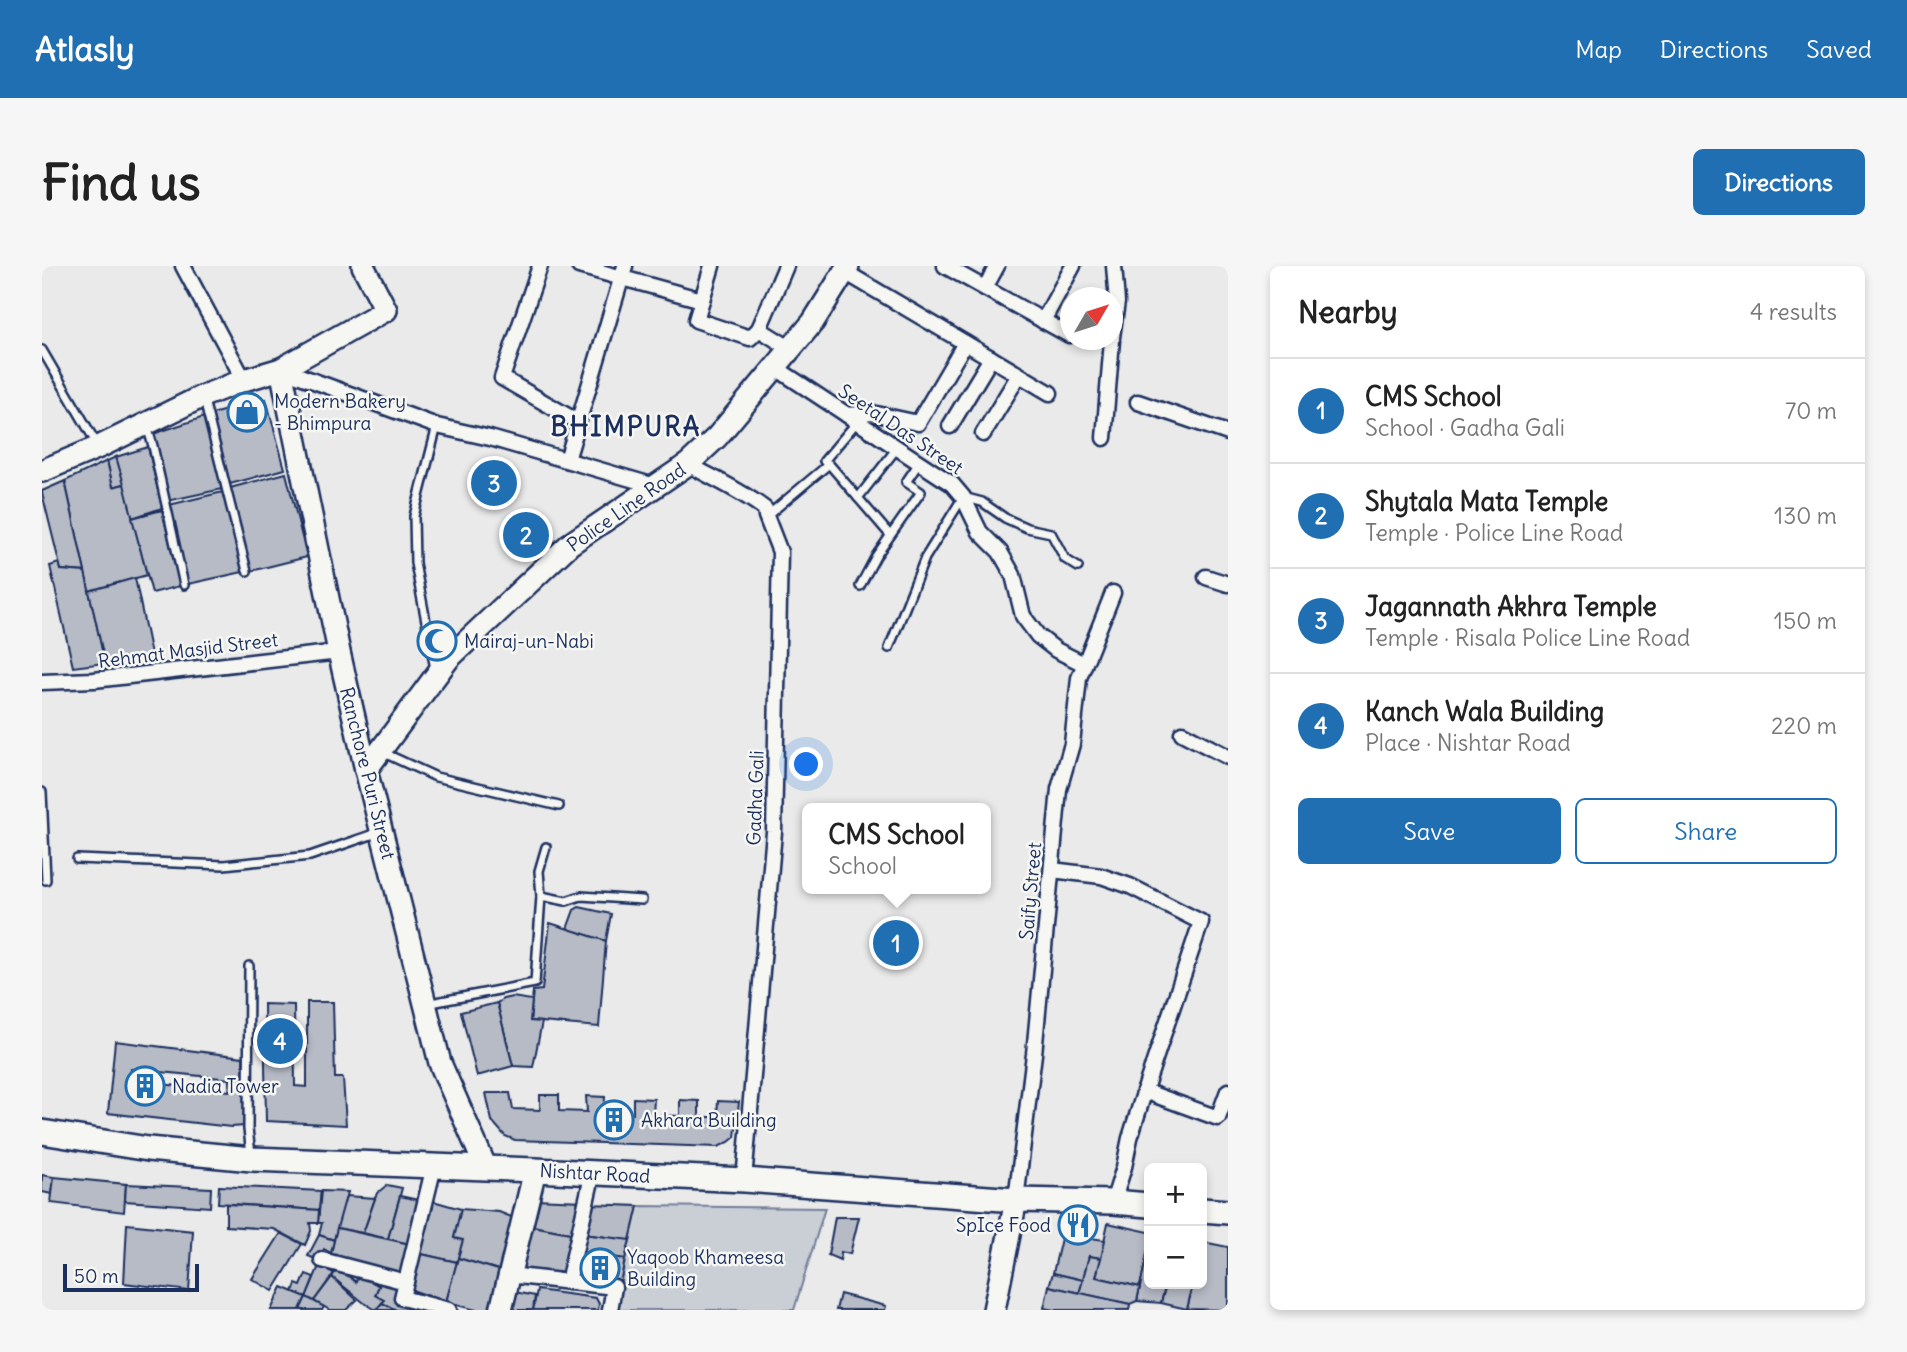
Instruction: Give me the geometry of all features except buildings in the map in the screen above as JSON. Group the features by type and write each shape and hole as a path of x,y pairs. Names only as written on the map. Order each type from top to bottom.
{"main road":[{"name":"Nishtar Road","path":"42,1132 148,1149 252,1159 593,1172 1016,1200 1144,1205"},
{"path":"1207,1210 1228,1212"}],"street":[{"path":"183,266 244,380"},
{"path":"42,471 99,447 203,396 281,369 386,310 363,266"},
{"path":"540,266 502,378 578,422"},
{"path":"579,266 623,272 702,300"},
{"path":"712,266 696,320 750,338 759,329 786,266"},
{"path":"945,266 1060,330"},
{"path":"985,288 997,266"},
{"path":"1043,321 1073,266"},
{"path":"1114,266 1116,287"},
{"path":"846,269 1050,393"},
{"name":"Police Line Road","path":"366,770 449,658 570,544 688,464 717,437 813,322 846,269"},
{"path":"567,460 623,272"},
{"path":"759,329 791,349"},
{"path":"852,419 872,413 918,424 965,343"},
{"path":"1104,439 1111,350"},
{"path":"950,426 991,358"},
{"name":"Seetal Das Street","path":"776,368 952,484 963,497 980,531 1000,552 1013,575 1023,616 1038,636 1056,650 1084,664"},
{"path":"281,369 437,426 490,438 654,486"},
{"name":"Ranchore Puri Street","path":"281,369 366,770 440,1063 486,1168"},
{"path":"983,434 1019,375"},
{"path":"1138,402 1228,433"},
{"name":"Gadha Gali","path":"688,464 749,497 765,509 780,552 774,832 744,1180"},
{"path":"1206,577 1228,584"},
{"name":"Saify Street","path":"1016,1200 1034,1054 1059,789 1072,744 1079,678 1113,593"},
{"name":"Rehmat Masjid Street","path":"42,682 94,680 339,652"},
{"path":"1182,733 1228,757"},
{"path":"1052,870 1101,876 1130,886 1201,922 1144,1091 1113,1202"},
{"path":"1144,1091 1218,1118 1228,1091"},
{"path":"434,1166 402,1298 444,1309"},
{"path":"501,1310 535,1170"},
{"path":"568,1282 593,1172"},
{"path":"994,1310 1016,1200"},
{"path":"322,1259 406,1283"},
{"path":"509,1275 614,1287 610,1310"}],"lane":[{"path":"42,350 99,447"},
{"path":"203,396 247,571"},
{"path":"852,419 824,461 890,536"},
{"path":"146,424 184,585"},
{"path":"437,426 414,516 415,563 437,675"},
{"path":"858,498 897,448"},
{"path":"860,586 921,492 905,482 919,463"},
{"path":"766,516 827,465"},
{"path":"889,648 925,558 963,497 982,502 1005,518 1027,528 1051,533 1065,559 1078,567"},
{"path":"380,751 436,777 559,806"},
{"path":"42,792 43,882"},
{"path":"77,859 224,865 310,856 381,831"},
{"path":"425,1004 535,983 541,896 539,871 545,847"},
{"path":"541,896 566,901 581,896 642,900"},
{"path":"249,966 248,1129 252,1159"}],"shaded area":[{"path":"638,1206 825,1208 794,1310 614,1310"}],"place":[{"name":"Modern Bakery - Bhimpura","path":"247,412"},
{"name":"Jagannath Akhra Temple","path":"494,483"},
{"name":"Shytala Mata Temple","path":"526,535"},
{"name":"Mairaj-un-Nabi","path":"437,641"},
{"name":"CMS School","path":"896,943"},
{"name":"Kanch Wala Building","path":"280,1041"},
{"name":"Nadia Tower","path":"145,1086"},
{"name":"Akhara Building","path":"614,1120"},
{"name":"SpIce Food","path":"1078,1225"},
{"name":"Yaqoob Khameesa Building","path":"600,1268"}],"district":[{"name":"BHIMPURA","path":"626,426"}]}
